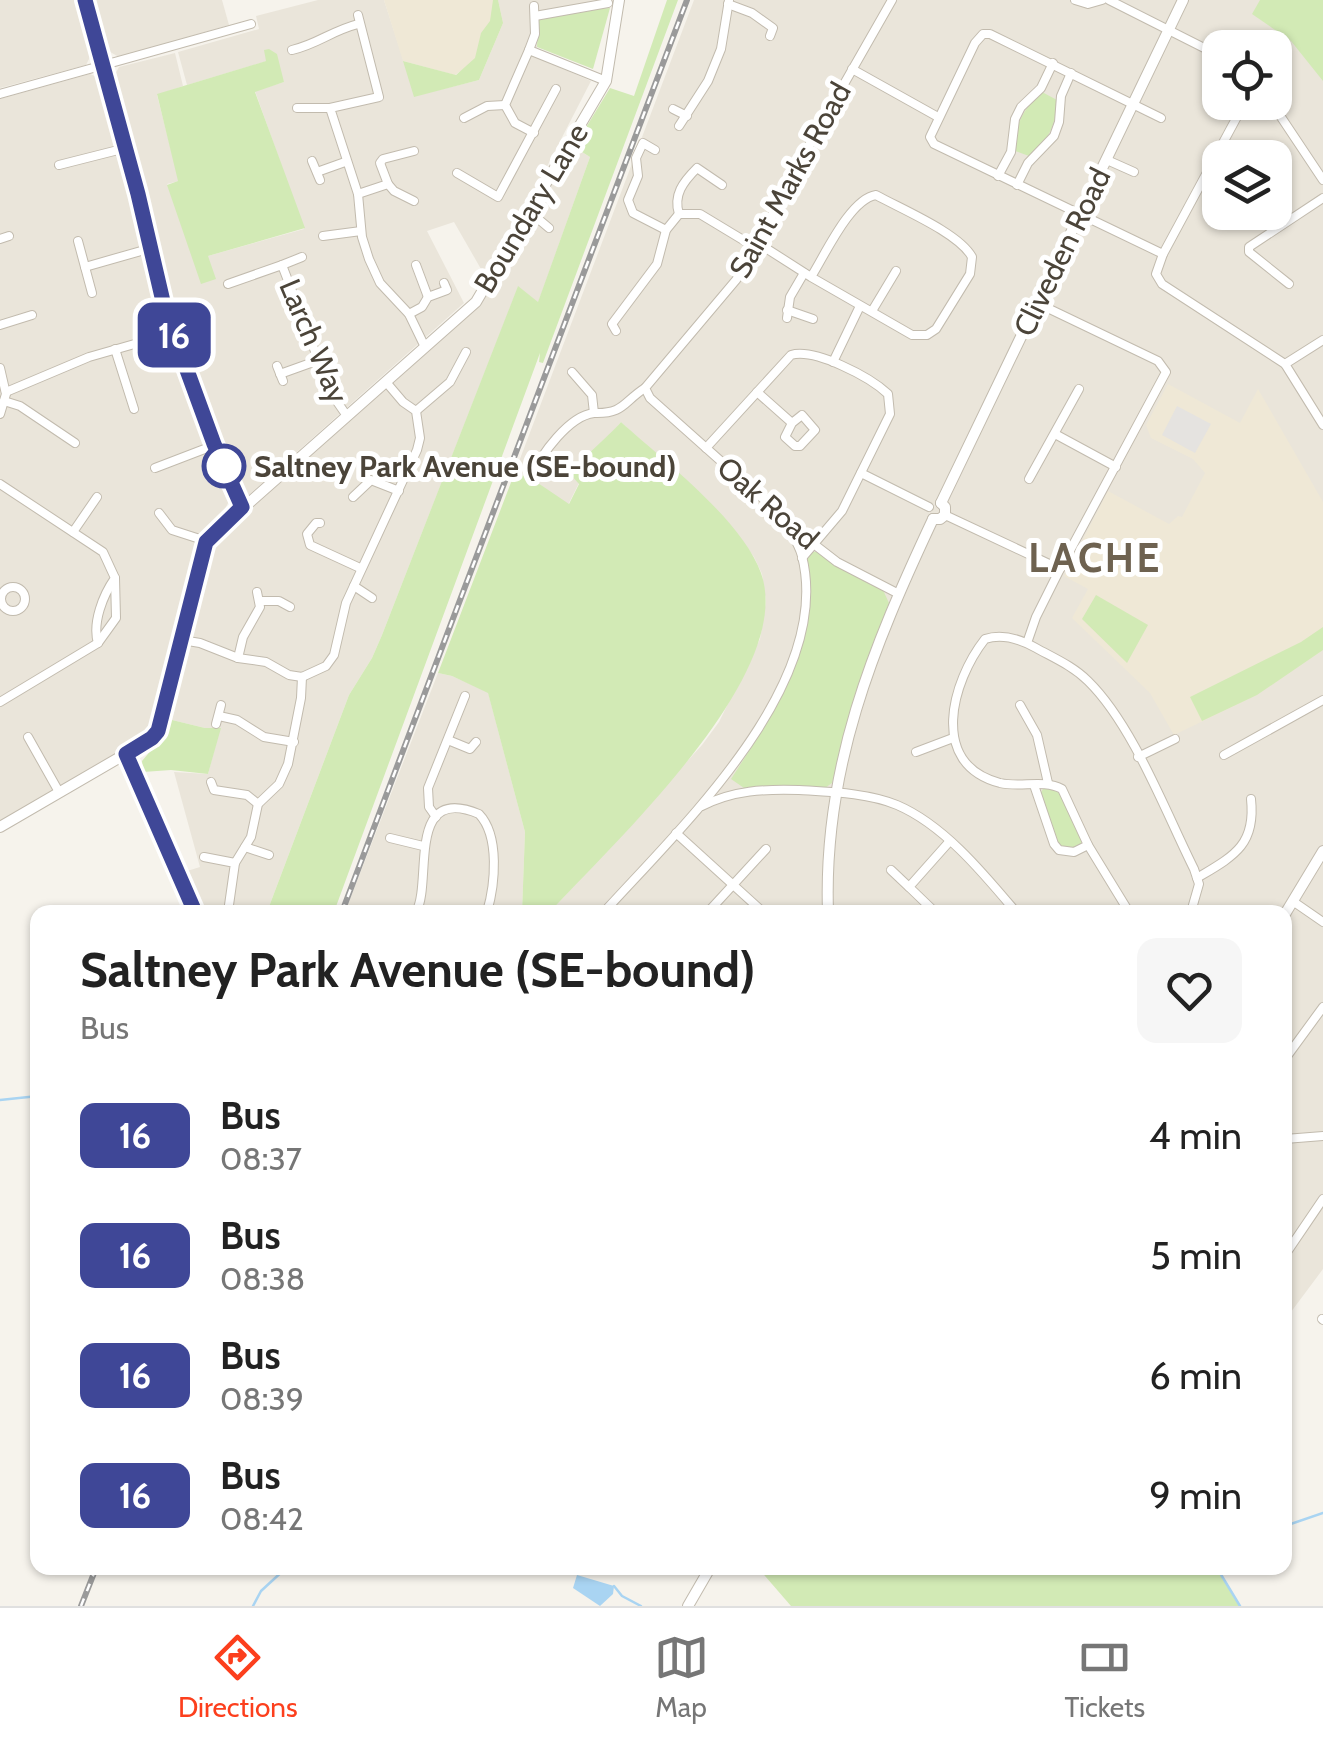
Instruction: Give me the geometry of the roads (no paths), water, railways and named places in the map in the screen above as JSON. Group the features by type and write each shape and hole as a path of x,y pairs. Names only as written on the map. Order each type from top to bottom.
{"street":[{"path":"84,0 173,333 242,507"},
{"name":"Saint Marks Road","path":"532,476 549,442 578,419 624,408 645,388 736,280 759,247 779,198 892,0"},
{"path":"1076,0 1088,4 1106,0 1202,47"},
{"name":"Cliveden Road","path":"828,905 834,793 853,714 897,593 1183,0"},
{"path":"505,105 535,34 535,11 607,2"},
{"name":"Boundary Lane","path":"206,542 476,302 606,81 607,2"},
{"path":"679,126 708,81 721,50 729,2 752,12 774,29"},
{"path":"297,38 295,49 316,44 330,32 358,19 380,96"},
{"path":"0,94 250,24"},
{"path":"1162,118 990,34 979,36 930,137 934,144 1163,254"},
{"path":"529,50 606,81"},
{"path":"998,176 1011,152 1014,120 1021,107 1041,88 1052,63"},
{"path":"852,69 938,117"},
{"path":"1017,185 1028,163 1054,136 1061,96 1071,73"},
{"path":"469,167 460,175 498,197 556,88"},
{"path":"296,108 330,108 392,93"},
{"path":"476,126 467,116 486,106 505,105"},
{"path":"505,105 515,122 534,134"},
{"path":"330,108 358,194 361,230 380,283 409,314 424,345"},
{"path":"673,109 687,116"},
{"path":"1235,120 1156,274 1162,284 1285,364 1323,424"},
{"path":"1283,120 1323,180"},
{"path":"655,150 644,143 636,158 638,176 628,200 633,213 666,230"},
{"path":"59,166 126,148"},
{"path":"409,155 383,159 380,164 394,191 414,201"},
{"path":"678,214 677,194 697,168 697,155"},
{"path":"1107,160 1134,172"},
{"path":"312,161 319,176 346,162"},
{"path":"697,168 722,185"},
{"path":"358,194 388,184"},
{"path":"678,214 700,214 759,247 807,275 860,306 912,334 927,335 936,329 970,274 972,257 964,246 876,196 856,204 807,275 790,297 787,314 813,319"},
{"path":"1289,284 1249,252 1249,247 1323,198"},
{"path":"530,212 548,221"},
{"path":"611,326 656,264 666,230 678,214"},
{"path":"323,236 361,230"},
{"path":"333,232 337,243"},
{"path":"78,241 92,293"},
{"path":"85,267 148,249"},
{"name":"Larch Way","path":"228,284 302,257"},
{"name":"Larch Way","path":"282,265 331,393 347,416"},
{"path":"415,271 428,297"},
{"path":"872,311 896,271"},
{"path":"636,272 644,279"},
{"path":"409,314 422,307 428,297 447,290 444,283"},
{"path":"1027,644 1060,569 1165,378 1166,368 1037,304"},
{"path":"833,362 860,306"},
{"path":"0,324 32,315"},
{"path":"5,397 115,350 173,333"},
{"path":"1285,364 1323,340"},
{"path":"115,350 134,409"},
{"path":"706,448 792,354 803,352 833,362 880,386 891,402 890,414 836,520 802,558"},
{"path":"416,410 450,382 465,356 473,364"},
{"path":"280,374 319,360"},
{"path":"0,368 5,397 0,414"},
{"path":"574,378 592,395 594,414"},
{"path":"386,382 403,402 416,410"},
{"name":"Oak Road","path":"645,388 650,398 815,545 837,562 897,593"},
{"path":"1030,479 1079,389"},
{"path":"757,392 792,424"},
{"path":"5,397 74,443"},
{"path":"182,640 238,658 266,662 289,675 302,677 326,666 334,655 339,625 360,568 420,438 416,410"},
{"path":"1055,434 1116,467"},
{"path":"155,468 214,444"},
{"path":"861,473 1060,569"},
{"path":"354,497 371,476 398,491"},
{"path":"0,484 103,552 115,578 116,618 98,643 0,702"},
{"path":"73,532 97,498"},
{"path":"0,827 126,754 158,731 206,542 172,530 158,514"},
{"path":"610,905 726,776 765,718 795,650 805,594 802,558 781,516"},
{"path":"316,521 302,541 360,568"},
{"path":"98,643 96,631 105,592 115,578"},
{"path":"354,586 372,598"},
{"path":"238,658 259,596 290,607"},
{"path":"1125,905 1088,844 1062,789 1048,784 998,783 972,768 953,738 952,706 980,645 996,635 1027,644 1062,662 1088,681 1112,710 1197,878 1194,905"},
{"path":"229,905 235,862 251,837 258,804 269,797 284,776 294,742 302,677"},
{"path":"436,818 429,806 428,788 465,696"},
{"path":"1224,754 1323,700"},
{"path":"221,704 218,720 237,720 264,736 294,742"},
{"path":"451,704 461,707"},
{"path":"1020,705 1036,735 1048,784"},
{"path":"916,752 953,738"},
{"path":"1138,757 1175,739"},
{"path":"448,740 473,749"},
{"path":"34,741 59,792"},
{"path":"126,754 192,905"},
{"path":"726,776 738,792"},
{"path":"1034,785 1059,850 1074,852 1088,844"},
{"path":"211,789 247,795 258,804"},
{"path":"699,808 738,792 771,790 834,793 898,805 922,818 949,842 1010,905"},
{"path":"1197,878 1224,862 1251,833 1251,799"},
{"path":"419,905 423,894 423,846 436,818 457,809 469,810 487,823 492,833 489,905"},
{"path":"676,833 755,905"},
{"path":"394,852 394,839 423,846"},
{"path":"909,887 949,842"},
{"path":"245,847 265,850"},
{"path":"714,905 766,849"},
{"path":"1292,905 1323,851"},
{"path":"204,857 235,862"},
{"path":"891,870 928,905"},
{"path":"1294,902 1323,922"},
{"path":"1292,1049 1323,1007"},
{"path":"1292,1138 1323,1136"},
{"path":"1292,1245 1323,1199"},
{"path":"688,1606 706,1575"}],"water":[{"path":"577,1575 614,1586 613,1594 600,1606 573,1588"}],"waterway":[{"path":"0,1100 30,1097"},
{"path":"1292,1524 1323,1513"},
{"path":"253,1606 261,1591 278,1575"},
{"path":"1221,1575 1240,1606"},
{"path":"614,1586 622,1596 641,1606"}],"railway":[{"path":"345,905 687,0"},
{"path":"81,1606 93,1575"}],"place":[{"name":"Saltney Park Avenue (SE-bound)","path":"224,466"}],"district":[{"name":"LACHE","path":"1095,557"}]}
